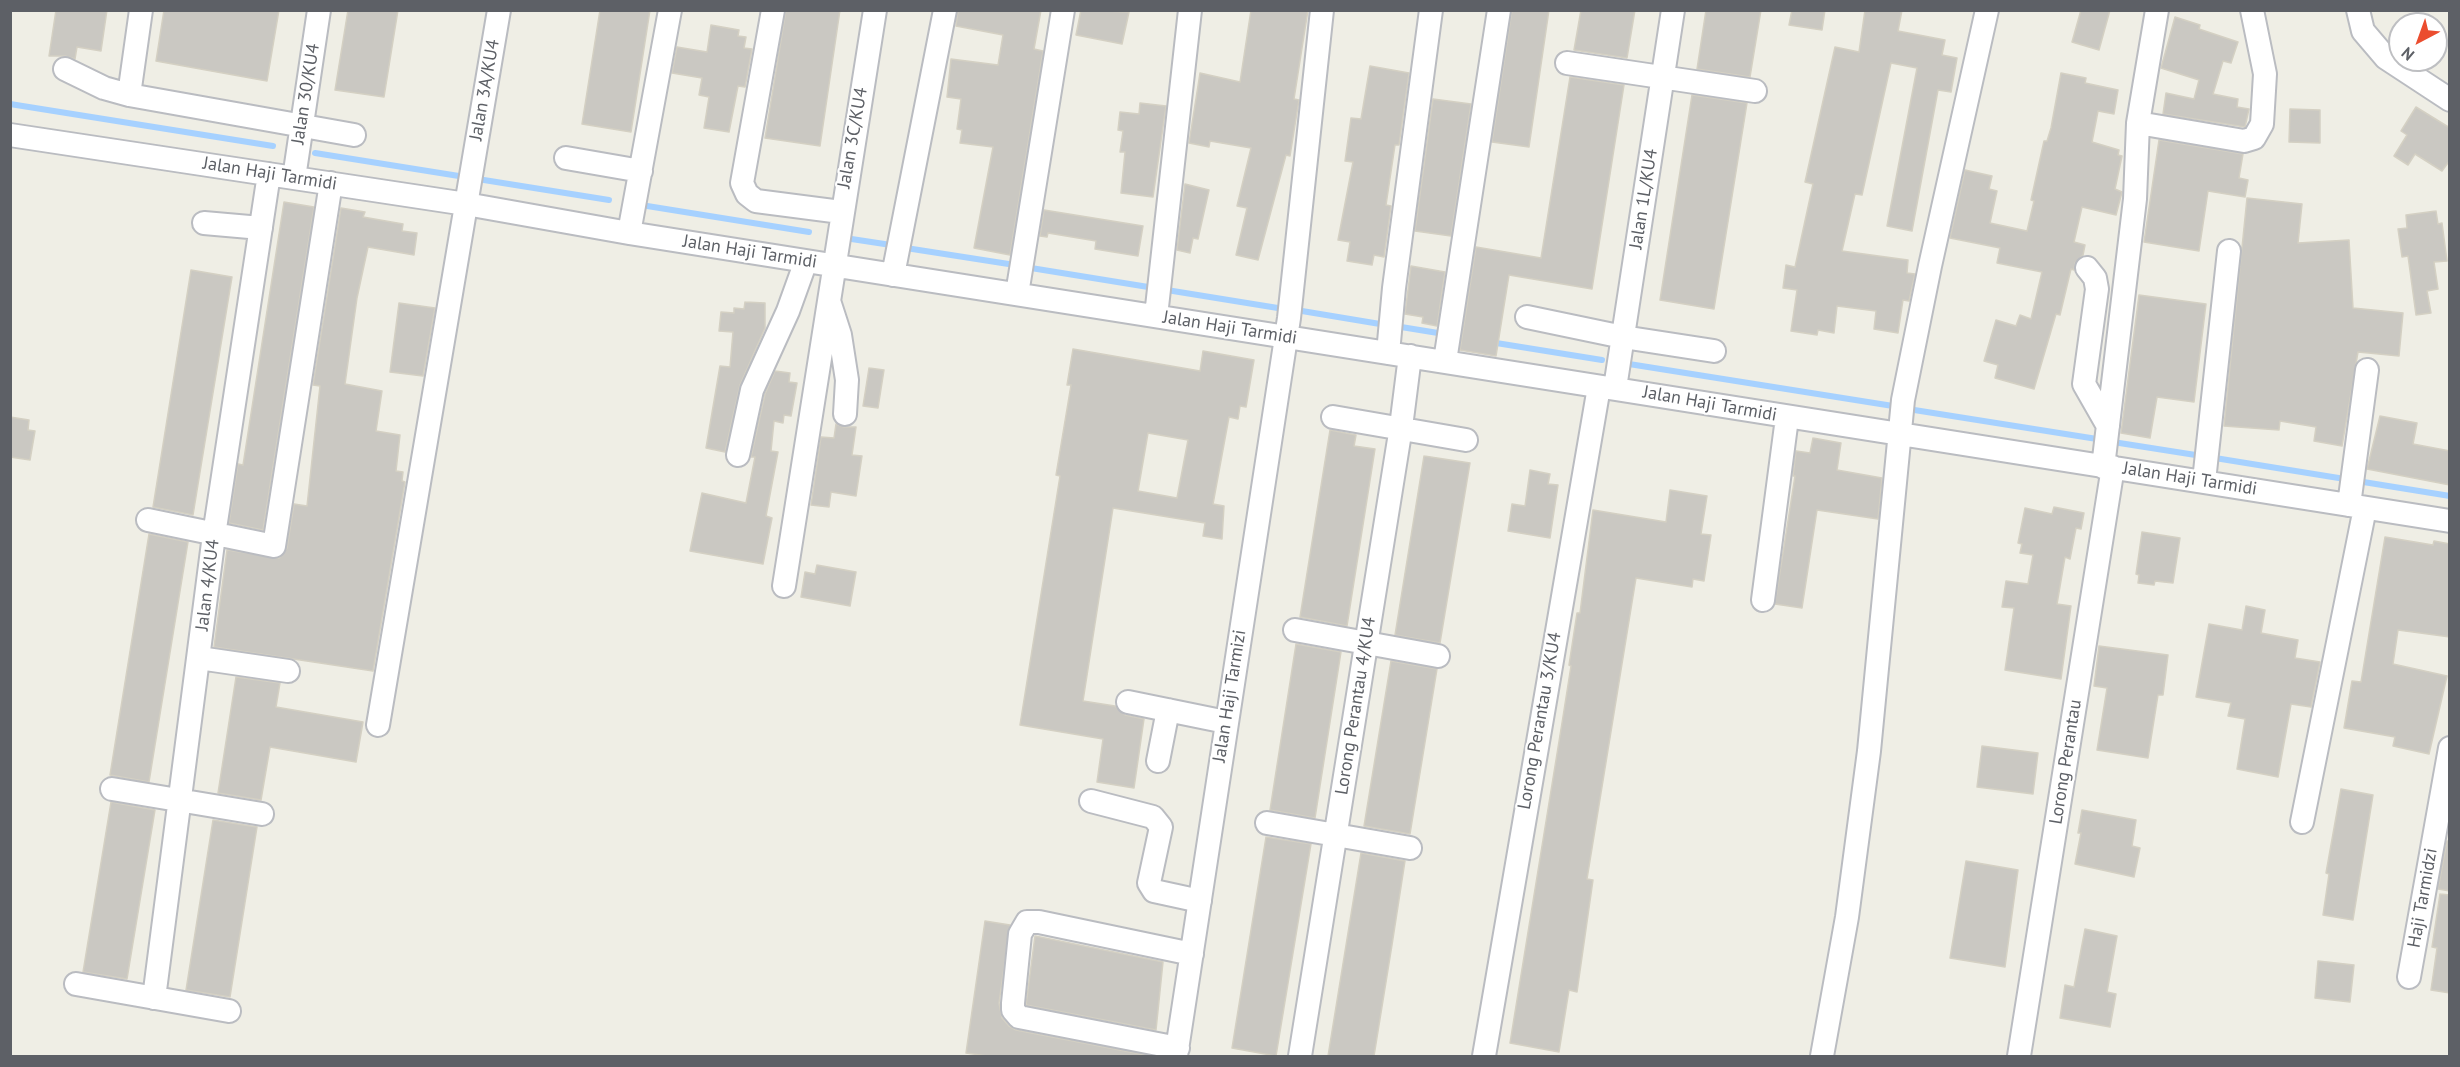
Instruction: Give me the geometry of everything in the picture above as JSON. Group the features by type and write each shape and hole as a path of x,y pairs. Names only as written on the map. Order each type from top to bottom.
{"street":[{"path":"129,95 141,10"},
{"name":"Jalan 30/KU4","path":"294,178 319,10"},
{"name":"Jalan 3A/KU4","path":"378,724 499,10"},
{"path":"629,233 670,10"},
{"path":"773,10 742,183 747,194 756,201 841,212"},
{"name":"Jalan 3C/KU4","path":"784,585 835,265 841,212 875,10"},
{"path":"893,274 945,10"},
{"path":"1017,294 1064,10"},
{"path":"1157,307 1190,10"},
{"name":"Jalan Haji Tarmizi","path":"1177,1052 1295,274 1322,10"},
{"name":"Lorong Perantau 4/KU4","path":"1300,1056 1401,427 1394,288 1431,10"},
{"path":"1445,362 1499,10"},
{"name":"Jalan 1L/KU4","path":"1607,387 1623,337 1673,10"},
{"path":"1822,1056 1847,916 1869,751 1903,400 1930,266 1987,10"},
{"name":"Lorong Perantau","path":"2019,1056 2107,462 2108,426 2135,199 2138,123 2157,10"},
{"path":"2138,123 2244,141 2254,138 2262,124 2265,74 2252,10"},
{"path":"2358,10 2363,31 2386,57 2450,100"},
{"path":"1567,63 1755,91"},
{"path":"65,69 104,88 129,95 354,135"},
{"name":"Jalan Haji Tarmidi","path":"10,135 330,183 469,187 629,233 1017,294 1157,307 1284,336 1787,418 2107,462 2204,481 2355,501 2450,521"},
{"path":"566,158 641,171"},
{"name":"Jalan 4/KU4","path":"154,998 214,535 269,174"},
{"path":"148,520 274,546 330,183"},
{"path":"204,223 261,228"},
{"path":"2204,481 2229,251"},
{"path":"738,455 752,390 806,261"},
{"path":"2087,268 2095,278 2097,289 2084,384 2108,426"},
{"path":"828,298 840,335 847,380 845,414"},
{"path":"1527,317 1623,337 1713,351"},
{"path":"2302,822 2355,501 2355,464 2367,370"},
{"name":"Lorong Perantau 3/KU4","path":"1484,1056 1607,387"},
{"path":"1333,417 1466,440"},
{"path":"1763,600 1787,418"},
{"path":"1295,630 1438,656"},
{"path":"199,658 288,671"},
{"path":"1128,702 1226,722"},
{"path":"1158,761 1168,710"},
{"name":"Haji Tarmidzi","path":"2409,977 2450,748"},
{"path":"112,789 262,814"},
{"path":"1091,801 1153,816 1161,827 1149,883 1154,891 1200,901"},
{"path":"1267,823 1410,848"},
{"path":"1177,1052 1019,1017 1013,1010 1012,1003 1020,934 1027,922 1039,922 1192,954"},
{"path":"76,984 229,1011"}],"building":[{"path":"56,10 107,10 101,51 77,47 75,59 65,56 49,56"},
{"path":"164,10 279,10 267,81 156,61"},
{"path":"348,10 398,10 384,97 335,90"},
{"path":"600,10 650,10 631,132 582,124"},
{"path":"786,10 840,10 820,146 765,138"},
{"path":"958,10 1041,10 1034,49 1043,51 1010,255 974,248 993,147 960,143 962,130 957,129 961,99 947,97 951,59 998,65 1003,35 956,26"},
{"path":"1081,10 1129,12 1122,44 1076,35"},
{"path":"1251,10 1308,10 1294,99 1299,100 1290,156 1286,155 1258,260 1236,255 1247,208 1237,206 1251,148 1210,141 1209,147 1189,143 1200,73 1240,82"},
{"path":"1512,10 1549,10 1529,147 1492,142"},
{"path":"1581,10 1635,10 1627,58 1574,50"},
{"path":"1706,10 1761,10 1750,77 1697,69"},
{"path":"1792,10 1825,10 1822,30 1789,25"},
{"path":"1865,10 1902,10 1898,31 1945,40 1942,55 1957,58 1951,92 1938,90 1912,231 1887,226 1917,68 1891,63 1862,195 1855,194 1842,251 1908,260 1907,273 1915,274 1909,301 1903,300 1898,333 1874,329 1876,311 1837,306 1834,333 1818,330 1817,335 1791,331 1797,290 1783,288 1786,265 1795,267 1813,184 1805,182 1835,47 1859,52"},
{"path":"2081,10 2110,10 2099,50 2072,42"},
{"path":"2175,17 2200,25 2199,29 2238,42 2231,63 2223,61 2213,94 2238,99 2237,107 2249,109 2245,127 2163,114 2166,93 2194,99 2199,80 2161,68"},
{"path":"711,25 739,30 738,36 746,37 744,48 752,49 745,87 738,86 729,132 704,128 709,97 699,95 702,78 672,73 677,47 707,52"},
{"path":"1370,66 1409,73 1399,145 1395,145 1386,205 1391,206 1384,257 1374,255 1372,265 1347,261 1350,242 1338,240 1353,162 1345,161 1351,118 1361,119"},
{"path":"2061,73 2086,78 2085,83 2118,90 2114,114 2098,111 2092,142 2119,150 2118,155 2122,156 2115,189 2122,192 2116,215 2082,207 2074,242 2085,245 2083,255 2075,263 2074,270 2071,269 2060,315 2056,314 2034,389 1995,378 1998,365 1984,361 1996,320 2016,326 2020,315 2031,319 2042,272 1997,263 2000,248 1950,238 1965,170 1992,176 1989,189 1997,191 1990,223 2027,231 2034,201 2031,200 2044,141 2047,141 2051,128"},
{"path":"1570,77 1624,85 1592,289 1509,275 1496,356 1460,350 1476,247 1541,258"},
{"path":"1692,95 1747,103 1714,309 1660,300"},
{"path":"1433,99 1471,104 1451,236 1415,231"},
{"path":"1140,103 1166,106 1153,197 1121,193 1125,152 1120,152 1123,131 1118,130 1120,112 1139,114"},
{"path":"2416,107 2450,128 2450,160 2442,171 2415,154 2408,165 2394,156 2407,135 2401,131"},
{"path":"2290,109 2320,110 2320,143 2289,142"},
{"path":"2159,140 2243,154 2239,178 2248,180 2245,197 2208,191 2199,251 2144,242"},
{"path":"1185,184 1209,190 1198,239 1193,238 1190,253 1177,250"},
{"path":"2247,198 2302,204 2298,243 2349,240 2353,308 2403,313 2399,356 2358,352 2342,446 2314,441 2316,427 2280,421 2279,430 2224,426"},
{"path":"284,202 314,207 263,530 229,523 238,464 243,465"},
{"path":"341,208 365,212 363,217 403,224 402,231 417,233 414,255 368,247 357,298 345,384 382,391 376,431 400,435 396,471 403,472 402,481 405,482 373,671 214,647 227,550 279,558 287,548 294,504 307,506 320,386 313,385"},
{"path":"1044,210 1143,226 1138,256 1095,249 1096,241 1048,233 1047,237 1040,236"},
{"path":"2436,211 2438,224 2442,223 2447,261 2434,262 2438,289 2427,291 2431,313 2416,315 2408,256 2402,257 2398,229 2407,228 2406,215"},
{"path":"1411,266 1445,272 1437,326 1422,323 1423,317 1405,314"},
{"path":"191,270 232,277 193,515 153,507"},
{"path":"2139,295 2206,304 2194,402 2157,397 2150,438 2121,433"},
{"path":"745,302 765,303 765,328 740,385 725,452 706,448 720,366 730,367 733,332 719,331 721,312 734,313 734,308 744,309"},
{"path":"399,303 435,308 423,376 390,372"},
{"path":"1073,349 1200,371 1203,351 1254,360 1246,407 1240,406 1238,419 1229,417 1213,504 1224,506 1222,539 1203,536 1205,523 1113,508 1083,701 1115,706 1125,715 1144,719 1134,788 1097,782 1103,739 1020,725 1060,476 1056,475 1071,385 1067,385","holes":["1148,433 1188,440 1177,498 1138,491"]},
{"path":"869,368 884,370 878,408 863,406"},
{"path":"775,371 790,373 789,382 797,383 791,416 784,415 783,423 774,421 771,451 778,452 766,516 772,518 763,564 690,551 702,493 746,503 755,457 751,457 765,394"},
{"path":"2380,416 2417,423 2413,444 2450,451 2450,485 2367,469"},
{"path":"10,417 29,420 28,430 35,431 30,460 10,457"},
{"path":"836,424 856,427 852,455 862,456 856,496 831,492 829,507 811,505 821,437 834,438"},
{"path":"1330,430 1356,435 1354,446 1375,449 1347,626 1300,617"},
{"path":"1813,438 1841,443 1837,470 1882,478 1878,519 1817,510 1802,608 1775,604 1795,476 1793,476 1796,451 1810,453"},
{"path":"1424,456 1470,463 1440,643 1395,635"},
{"path":"1530,470 1550,474 1548,484 1558,485 1550,538 1508,531 1512,504 1525,506"},
{"path":"1670,490 1707,496 1701,534 1711,535 1704,581 1693,579 1692,587 1636,578 1587,879 1593,880 1577,992 1569,990 1559,1052 1510,1043 1571,666 1569,665 1577,613 1580,613 1593,510 1666,522"},
{"path":"2054,507 2084,513 2081,529 2076,528 2070,559 2065,557 2057,604 2071,606 2061,679 2005,670 2014,608 2002,607 2006,581 2028,584 2033,555 2020,553 2022,544 2018,543 2025,508 2052,514"},
{"path":"2142,532 2180,538 2173,583 2155,581 2154,585 2138,583 2139,575 2136,574"},
{"path":"149,534 188,542 149,782 110,775"},
{"path":"2385,537 2433,545 2434,541 2450,544 2450,637 2398,630 2393,664 2447,676 2429,754 2393,746 2395,737 2344,728 2352,681 2361,682"},
{"path":"817,565 856,572 850,606 801,597 805,572 815,574"},
{"path":"2246,606 2265,610 2261,633 2298,640 2295,658 2320,662 2311,707 2291,704 2278,777 2237,769 2245,719 2228,716 2231,703 2196,697 2209,624 2242,630"},
{"path":"1296,644 1341,652 1315,818 1270,810"},
{"path":"2099,646 2168,655 2163,695 2158,695 2148,758 2097,750 2107,688 2094,686"},
{"path":"1391,661 1437,669 1410,834 1364,826"},
{"path":"236,677 280,683 276,707 363,722 356,762 270,747 261,800 218,793"},
{"path":"1982,746 2038,753 2033,794 1977,787"},
{"path":"2341,789 2373,795 2353,920 2323,915 2329,874 2326,873"},
{"path":"111,802 155,810 127,979 83,972"},
{"path":"2082,810 2136,820 2132,846 2140,848 2134,877 2075,864 2081,833 2078,833"},
{"path":"213,820 257,827 230,997 186,990"},
{"path":"1266,837 1311,844 1276,1056 1232,1048"},
{"path":"2447,841 2450,841 2450,891 2438,889"},
{"path":"1361,853 1405,861 1374,1056 1328,1056"},
{"path":"1966,861 2018,870 2005,967 1950,958"},
{"path":"2440,894 2450,895 2450,993 2431,990 2437,948 2432,947"},
{"path":"985,921 1010,925 999,1003 1002,1018 1009,1026 1016,1030 1151,1056 987,1056 966,1053"},
{"path":"2085,929 2117,936 2107,992 2116,994 2110,1027 2060,1018 2065,985 2074,987"},
{"path":"1035,936 1163,962 1156,1030 1026,1005"},
{"path":"2318,961 2354,965 2350,1002 2315,998"}],"waterway":[{"path":"10,104 273,146"},
{"path":"315,153 609,200"},
{"path":"641,205 809,232"},
{"path":"845,238 891,245"},
{"path":"906,248 1015,265"},
{"path":"1031,268 1284,309"},
{"path":"1296,310 1386,325"},
{"path":"1395,326 1438,333"},
{"path":"1490,342 1602,360"},
{"path":"1629,364 1893,406"},
{"path":"1908,409 2097,439"},
{"path":"2113,442 2202,456"},
{"path":"2215,458 2450,496"}]}
